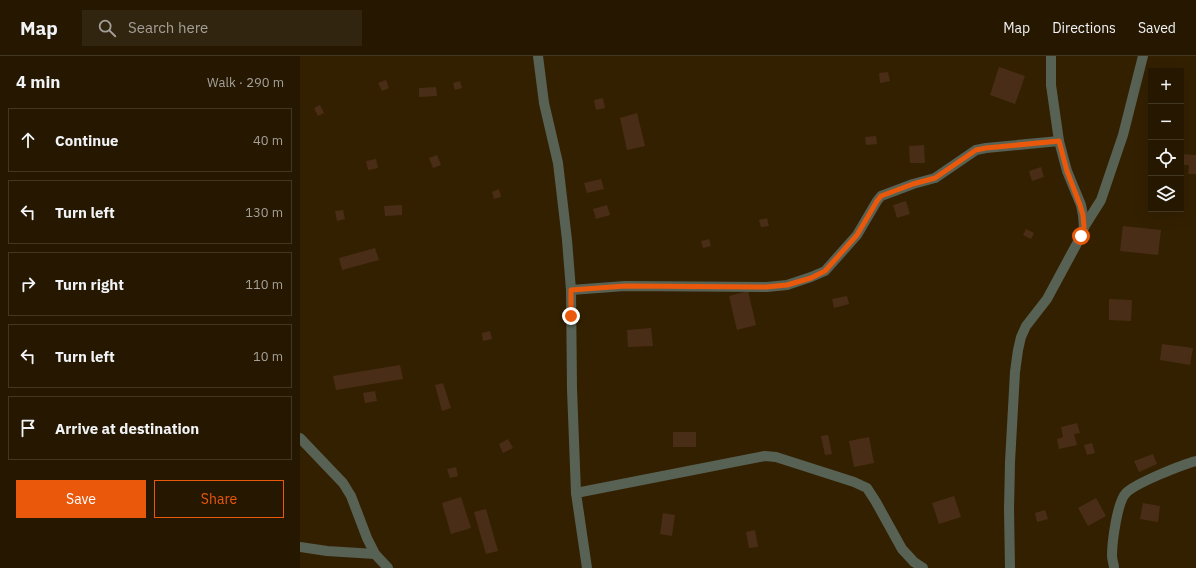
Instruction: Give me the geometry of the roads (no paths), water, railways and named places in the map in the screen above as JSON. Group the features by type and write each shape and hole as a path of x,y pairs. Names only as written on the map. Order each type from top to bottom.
{"street":[{"path":"538,56 544,103 558,163 564,206 571,290 572,389 576,493 587,568"},
{"path":"1051,56 1051,85 1059,141 1067,171 1083,215 1084,227"},
{"path":"1010,568 1009,509 1011,455 1015,372 1021,337 1026,326 1047,298 1058,280 1081,236 1084,227 1101,200 1124,135 1143,56"},
{"path":"571,290 625,286 766,287 787,285 811,278 825,271 857,235 881,196 913,184 935,178 976,150 1059,141"},
{"path":"300,438 343,483 351,496 367,538 375,554 388,568"},
{"path":"576,493 765,456 776,457 854,482 867,488 902,549 914,562 923,568"},
{"path":"1114,568 1112,556 1114,534 1121,499 1126,492 1140,484 1196,461"},
{"path":"300,547 327,551 375,554"}]}
